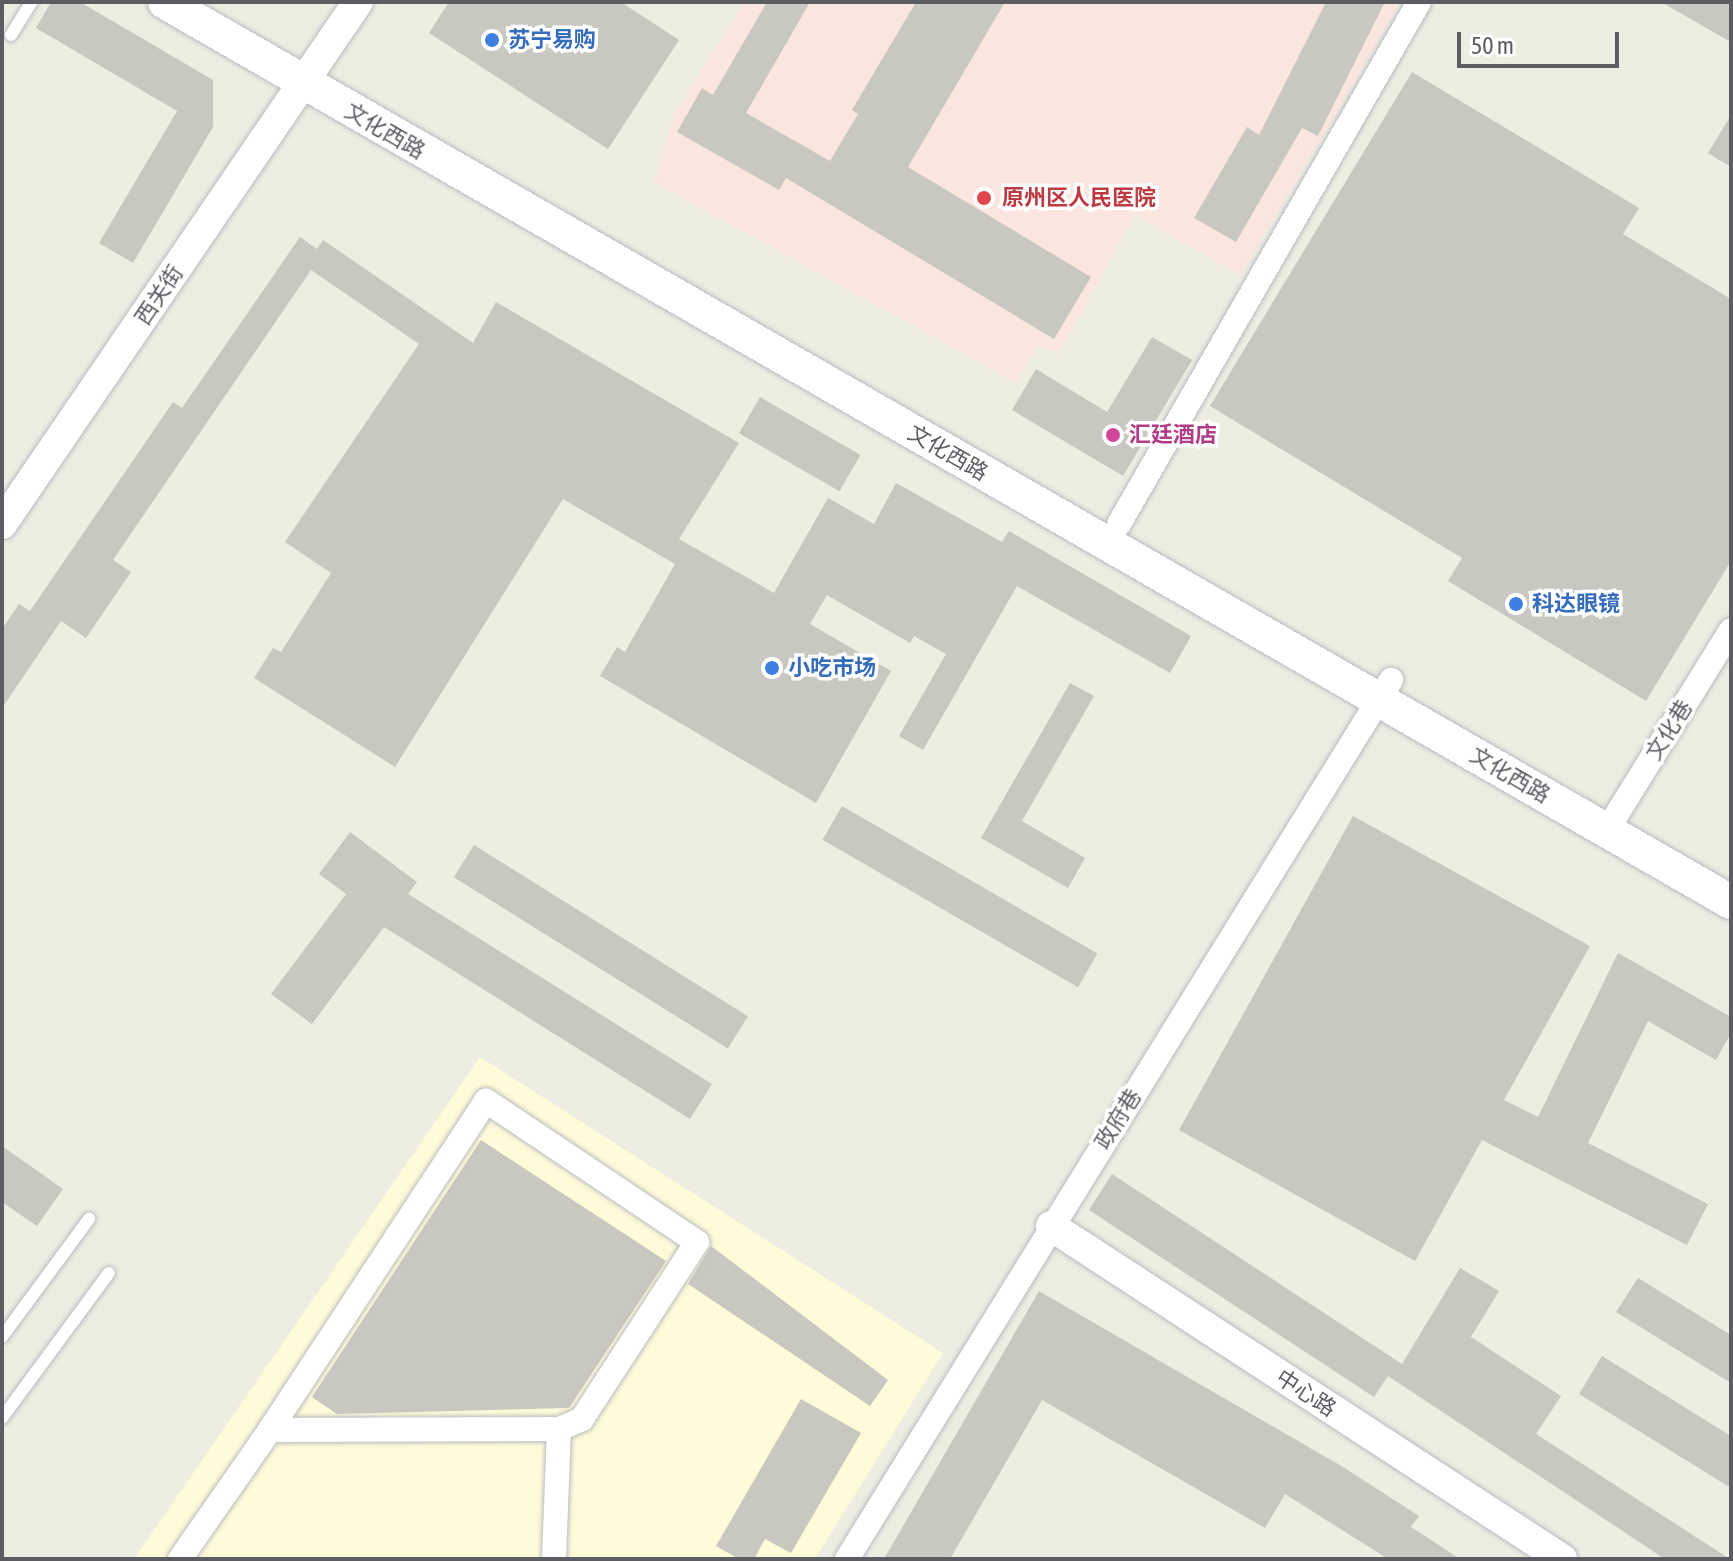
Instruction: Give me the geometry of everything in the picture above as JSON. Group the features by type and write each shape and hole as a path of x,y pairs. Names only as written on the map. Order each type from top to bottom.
{"main road":[{"name":"文化西路","path":"165,2 308,74 1119,524 1385,690"},
{"name":"文化西路","path":"209,2 308,74 1613,820 1731,875"},
{"name":"文化西路","path":"1613,820 1731,902"}],"street":[{"name":"西关街","path":"2,524 358,2"},
{"path":"1119,524 1419,2"},
{"name":"文化巷","path":"1613,820 1731,630"},
{"name":"政府巷","path":"847,1559 1385,690"},
{"path":"180,1559 270,1430 486,1101 697,1242 582,1419 559,1429 270,1430"},
{"name":"中心路","path":"1051,1226 1562,1559"},
{"path":"554,1559 559,1429"}],"lane":[{"path":"11,35 32,2"},
{"path":"2,1337 89,1219"},
{"path":"2,1418 109,1273"}],"shaded area":[{"name":"原州区人民医院","path":"745,2 1401,2 1240,276 1135,214 1059,353 1037,345 1017,383 654,182 675,113"},
{"path":"480,1057 943,1353 815,1559 134,1559"}],"building":[{"path":"51,2 80,2 213,80 213,127 133,263 99,243 177,111 36,28"},
{"path":"449,2 621,2 679,40 608,149 429,33"},
{"path":"767,2 810,2 746,113 830,161 858,114 852,110 916,2 1005,2 908,167 1091,277 1054,339 786,178 779,190 677,132 702,88 713,95"},
{"path":"1326,2 1385,2 1318,136 1302,128 1236,242 1194,218 1247,127 1259,135"},
{"path":"1661,2 1731,2 1731,42"},
{"path":"1412,72 1639,208 1623,234 1731,299 1731,561 1646,701 1448,581 1462,558 1210,406"},
{"path":"1731,115 1731,167 1708,153"},
{"path":"300,237 317,249 323,240 473,343 496,302 739,443 679,539 774,593 828,498 874,524 896,483 1002,542 1009,531 1191,636 1170,673 1017,586 923,750 899,736 946,654 914,636 910,643 827,595 810,624 891,671 816,803 600,676 617,647 625,652 675,564 563,499 395,767 254,678 273,648 281,652 331,573 285,542 419,344 311,270 113,560 131,572 86,638 61,621 2,708 2,629 19,604 30,611 173,402 182,408"},
{"path":"1152,337 1192,360 1123,476 1012,410 1036,369 1107,412"},
{"path":"760,397 860,455 839,491 739,433"},
{"path":"1070,683 1094,696 1022,821 1085,858 1068,888 981,838"},
{"path":"842,806 1097,954 1078,987 822,840"},
{"path":"1353,816 1590,946 1504,1100 1538,1117 1618,953 1731,1017 1731,1033 1716,1060 1648,1021 1588,1143 1708,1204 1687,1245 1482,1140 1415,1261 1179,1130"},
{"path":"350,832 417,882 408,894 712,1084 690,1119 384,927 312,1024 271,994 346,894 319,874"},
{"path":"474,845 748,1016 728,1048 454,877"},
{"path":"481,1140 666,1261 569,1408 337,1414 312,1397"},
{"path":"2,1146 63,1189 37,1226 2,1202"},
{"path":"1112,1174 1402,1364 1460,1268 1499,1291 1471,1337 1561,1396 1536,1434 1730,1559 1665,1559 1388,1376 1374,1397 1089,1210"},
{"path":"711,1246 888,1380 870,1406 688,1284"},
{"path":"1638,1278 1731,1335 1731,1383 1616,1312"},
{"path":"1039,1291 1343,1467 1419,1516 1411,1527 1460,1559 1388,1559 1285,1494 1265,1528 1042,1400 950,1559 884,1559"},
{"path":"1602,1356 1731,1436 1731,1488 1579,1394"},
{"path":"801,1399 861,1433 791,1553 765,1539 754,1559 739,1559 716,1546"}],"place":[{"name":"苏宁易购","path":"492,40"},
{"name":"原州区人民医院","path":"984,198"},
{"name":"汇廷酒店","path":"1113,435"},
{"name":"科达眼镜","path":"1516,604"},
{"name":"小吃市场","path":"772,668"}]}
